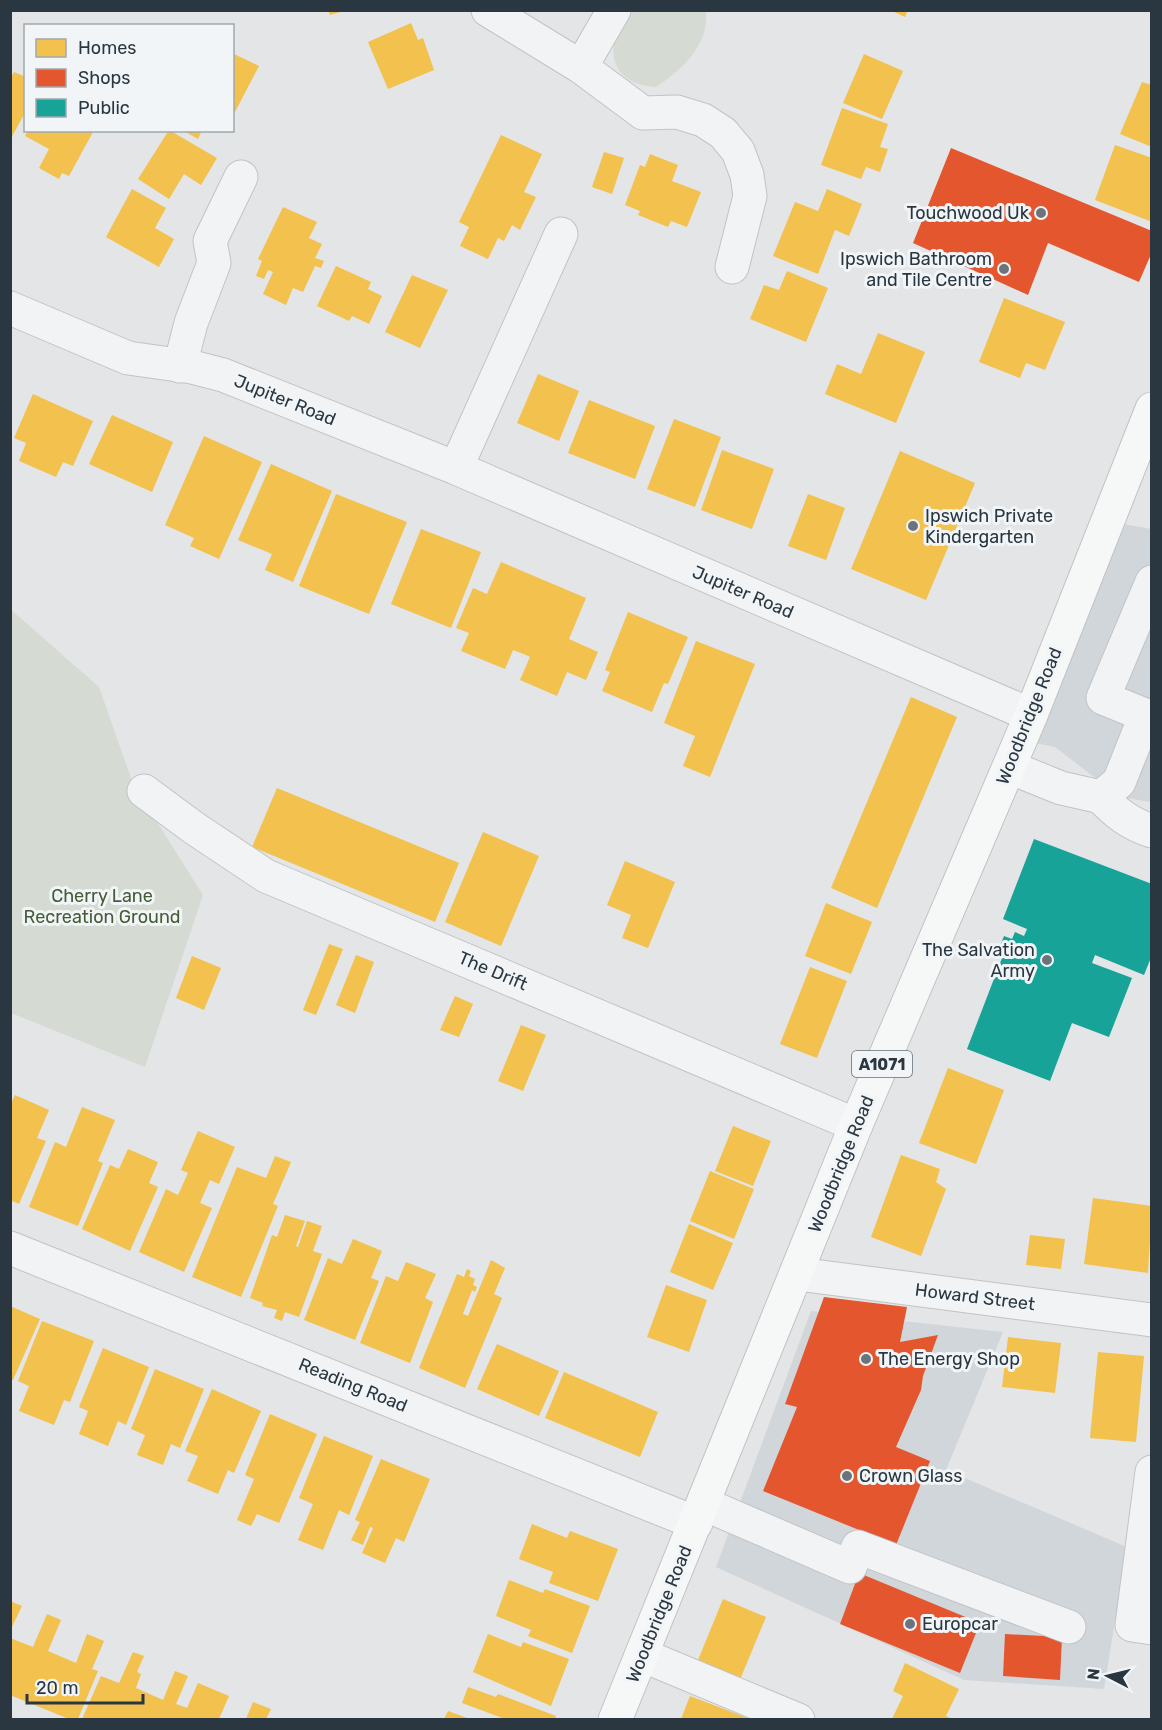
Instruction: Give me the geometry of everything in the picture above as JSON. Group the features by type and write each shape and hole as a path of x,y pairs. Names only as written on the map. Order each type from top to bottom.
{"main road":[{"name":"Woodbridge Road","path":"615,1719 798,1274 856,1125 1031,715 1152,409"}],"street":[{"path":"488,10 581,67 643,113 677,112 703,120 723,133 738,151 747,175 750,196 732,267"},
{"path":"581,67 614,10"},
{"path":"180,366 191,323 214,263 210,242 241,177"},
{"path":"456,468 561,234"},
{"name":"Jupiter Road","path":"10,308 128,358 223,375 456,468 1031,715"},
{"path":"1101,797 1119,782 1148,718 1103,698 1152,582"},
{"path":"1009,767 1061,788 1101,797 1116,813 1137,826 1152,831"},
{"name":"The Drift","path":"144,791 266,876 856,1125"},
{"name":"Reading Road","path":"10,1248 700,1513 850,1567 858,1547 1069,1627"},
{"name":"Howard Street","path":"798,1274 1152,1320"},
{"path":"1152,1472 1132,1625 1152,1628"},
{"path":"642,1655 798,1719"}],"shaded area":[{"path":"1107,521 1151,529 1151,802 1120,797 1055,747 1020,740"},
{"path":"811,1311 1003,1332 946,1470 1127,1547 1104,1689 964,1680 716,1567"}],"green space":[{"path":"632,11 706,11 706,23 699,45 676,72 656,87 639,84 627,78 619,70 614,60 616,36"},
{"name":"Cherry Lane Recreation Ground","path":"10,609 99,687 133,784 203,895 145,1067 11,1013"}],"building: Homes":[{"path":"328,10 344,10 344,11 330,15"},
{"path":"890,10 908,10 905,17"},
{"path":"411,23 418,40 423,38 434,70 388,89 368,42"},
{"path":"234,54 259,66 234,112"},
{"path":"864,54 903,71 882,119 843,103"},
{"path":"14,72 24,76 24,115 10,140 10,79"},
{"path":"1142,82 1152,85 1152,147 1120,134"},
{"path":"842,108 888,124 880,147 888,149 880,172 866,167 861,179 821,165"},
{"path":"27,132 93,132 69,176 62,173 59,179 39,168 49,149 25,136"},
{"path":"168,132 172,132 217,158 201,185 184,174 169,199 138,179"},
{"path":"186,132 201,132 198,139"},
{"path":"501,135 542,154 524,192 536,197 520,230 512,225 504,241 498,238 488,259 460,246 469,227 459,222"},
{"path":"1115,145 1152,158 1152,222 1095,200"},
{"path":"604,152 624,158 612,194 592,187"},
{"path":"650,154 678,165 672,181 701,192 687,227 671,221 668,227 638,215 640,211 625,205 640,165 645,167"},
{"path":"132,189 166,208 155,228 174,239 159,267 106,237"},
{"path":"827,189 862,204 849,236 835,230 818,274 773,256 795,202 818,211"},
{"path":"283,207 317,222 309,238 322,244 315,258 324,261 321,268 315,266 303,292 293,288 286,305 263,294 273,272 268,270 264,279 256,276 262,261 258,259"},
{"path":"336,266 371,282 368,289 382,296 369,324 352,316 349,321 317,306"},
{"path":"787,271 828,288 806,342 750,319 764,285 779,290"},
{"path":"412,275 448,290 420,348 385,332"},
{"path":"1004,298 1065,322 1045,370 1026,363 1020,378 979,362"},
{"path":"878,333 925,352 896,423 825,394 837,364 861,374"},
{"path":"538,374 579,391 559,441 517,423"},
{"path":"33,394 93,421 73,466 63,462 56,477 19,461 26,443 14,438"},
{"path":"589,400 655,426 635,479 568,453"},
{"path":"112,415 173,442 152,492 89,464"},
{"path":"674,419 721,437 695,507 647,489"},
{"path":"204,436 262,462 219,559 190,546 194,538 165,525"},
{"path":"722,450 774,469 752,529 701,510"},
{"name":"Ipswich Private Kindergarten","path":"900,451 975,483 926,600 851,569"},
{"path":"271,464 332,491 293,582 265,570 272,554 238,540"},
{"path":"336,494 407,522 369,614 299,586"},
{"path":"808,494 845,508 826,560 788,546"},
{"path":"421,529 481,552 451,628 391,604"},
{"path":"501,562 586,598 569,639 598,652 586,680 567,672 557,696 520,680 530,657 526,655 513,650 505,669 461,651 469,633 456,628 473,588 487,594"},
{"path":"628,612 688,637 668,684 664,683 652,712 602,691 610,672 605,670"},
{"path":"696,641 755,664 710,777 683,766 695,736 664,723"},
{"path":"911,697 957,717 877,908 831,888"},
{"path":"277,788 459,863 435,922 252,847"},
{"path":"483,832 539,856 501,946 445,922"},
{"path":"625,861 675,882 648,948 622,938 631,915 607,905"},
{"path":"826,903 872,922 851,974 805,956"},
{"path":"329,944 343,949 316,1015 303,1010"},
{"path":"356,955 374,962 355,1013 336,1005"},
{"path":"192,956 221,968 204,1010 176,998"},
{"path":"810,967 847,981 817,1058 780,1044"},
{"path":"455,996 473,1004 459,1037 440,1030"},
{"path":"521,1025 546,1035 523,1091 498,1081"},
{"path":"948,1068 1004,1090 976,1164 919,1143"},
{"path":"15,1095 49,1110 37,1138 46,1141 19,1204 10,1200 10,1106"},
{"path":"82,1107 115,1120 98,1161 103,1163 78,1226 29,1207 55,1142 66,1147"},
{"path":"733,1126 771,1141 753,1186 715,1171"},
{"path":"198,1131 235,1147 219,1184 210,1180 200,1203 212,1208 184,1272 139,1252 166,1189 178,1195 188,1173 181,1170"},
{"path":"128,1149 158,1162 149,1183 158,1187 130,1251 82,1229 110,1165 119,1169"},
{"path":"901,1155 940,1169 936,1182 946,1189 921,1256 871,1237"},
{"path":"275,1156 291,1162 273,1204 278,1206 241,1297 192,1277 237,1167 266,1178"},
{"path":"710,1171 754,1189 734,1239 690,1221"},
{"path":"1093,1198 1152,1206 1148,1273 1084,1264"},
{"path":"285,1215 305,1221 296,1246 298,1247 307,1221 322,1226 313,1251 322,1254 299,1317 285,1312 282,1321 274,1318 277,1310 262,1306 263,1303 250,1298 272,1235 277,1237"},
{"path":"689,1224 733,1243 713,1290 670,1272"},
{"path":"1030,1235 1065,1239 1061,1269 1026,1265"},
{"path":"353,1239 382,1251 371,1278 379,1281 355,1340 304,1320 328,1258 342,1264"},
{"path":"491,1260 505,1268 494,1294 502,1298 465,1388 419,1368 457,1274 464,1277 467,1269 471,1271 469,1276 475,1279 473,1285 477,1287 475,1292 472,1290 463,1314 468,1316"},
{"path":"406,1262 436,1274 425,1298 433,1302 410,1363 360,1343 386,1276 398,1281"},
{"path":"666,1285 707,1300 689,1352 647,1337"},
{"path":"10,1306 40,1319 13,1380 10,1379"},
{"path":"42,1321 94,1341 70,1402 64,1400 54,1425 19,1411 29,1386 18,1381"},
{"path":"1008,1337 1061,1343 1055,1393 1002,1387"},
{"path":"497,1344 559,1371 539,1416 477,1389"},
{"path":"103,1348 149,1367 126,1425 118,1421 108,1446 79,1434 88,1411 79,1407"},
{"path":"1098,1352 1144,1356 1136,1442 1090,1438"},
{"path":"155,1369 204,1389 180,1448 171,1444 163,1465 137,1455 145,1435 131,1429"},
{"path":"564,1372 658,1412 640,1457 545,1418"},
{"path":"212,1389 261,1411 234,1473 228,1470 218,1494 187,1481 198,1456 185,1451"},
{"path":"270,1414 317,1434 279,1523 257,1514 251,1526 237,1520 254,1479 245,1475"},
{"path":"324,1436 373,1456 349,1515 339,1510 323,1550 298,1540 313,1504 299,1498"},
{"path":"381,1459 430,1479 404,1542 396,1538 385,1563 362,1553 373,1528 370,1527 363,1545 351,1540 360,1522 355,1520"},
{"path":"532,1524 567,1538 570,1531 618,1549 598,1601 549,1583 553,1572 519,1559"},
{"path":"509,1580 543,1593 545,1589 590,1606 572,1653 528,1636 531,1630 496,1616"},
{"path":"723,1599 766,1617 739,1682 696,1665"},
{"path":"10,1601 22,1606 10,1631"},
{"path":"47,1614 61,1620 48,1651 76,1663 87,1634 104,1641 92,1669 98,1671 78,1719 69,1719 10,1695 10,1638 33,1647"},
{"path":"488,1634 521,1647 523,1642 569,1659 551,1706 473,1672"},
{"path":"133,1652 144,1656 137,1672 141,1674 136,1688 163,1700 175,1671 188,1676 176,1704 187,1708 198,1683 229,1696 219,1719 82,1719 101,1676 119,1683"},
{"path":"905,1663 959,1689 946,1716 952,1719 892,1719 903,1696 893,1691"},
{"path":"468,1687 496,1697 498,1694 556,1716 555,1719 505,1719 462,1703"},
{"path":"690,1696 750,1719 681,1719"},
{"path":"253,1702 271,1709 266,1719 246,1719"},
{"path":"448,1711 470,1719 444,1719"}],"building: Shops":[{"name":"Touchwood Uk","path":"951,148 1152,231 1152,252 1139,282 1048,243 1028,295 913,243"},
{"path":"824,1297 907,1307 900,1342 938,1335 923,1376 921,1390 896,1447 930,1461 896,1545 763,1491 797,1407 785,1404"},
{"name":"Europcar","path":"859,1573 980,1623 960,1673 840,1624"},
{"path":"1005,1634 1062,1637 1060,1680 1003,1676"}],"building: Public":[{"name":"The Salvation Army","path":"1034,839 1152,884 1152,955 1144,975 1095,955 1092,963 1132,978 1109,1037 1072,1023 1050,1081 967,1049 1002,958 996,956 1004,936 1012,939 1015,932 1024,936 1027,929 1003,919"}],"place":[{"name":"Touchwood Uk","path":"1041,213"},
{"name":"Ipswich Bathroom and Tile Centre","path":"1004,269"},
{"name":"Ipswich Private Kindergarten","path":"913,526"},
{"name":"The Salvation Army","path":"1047,960"},
{"name":"The Energy Shop","path":"866,1359"},
{"name":"Crown Glass","path":"847,1476"},
{"name":"Europcar","path":"910,1624"}]}
